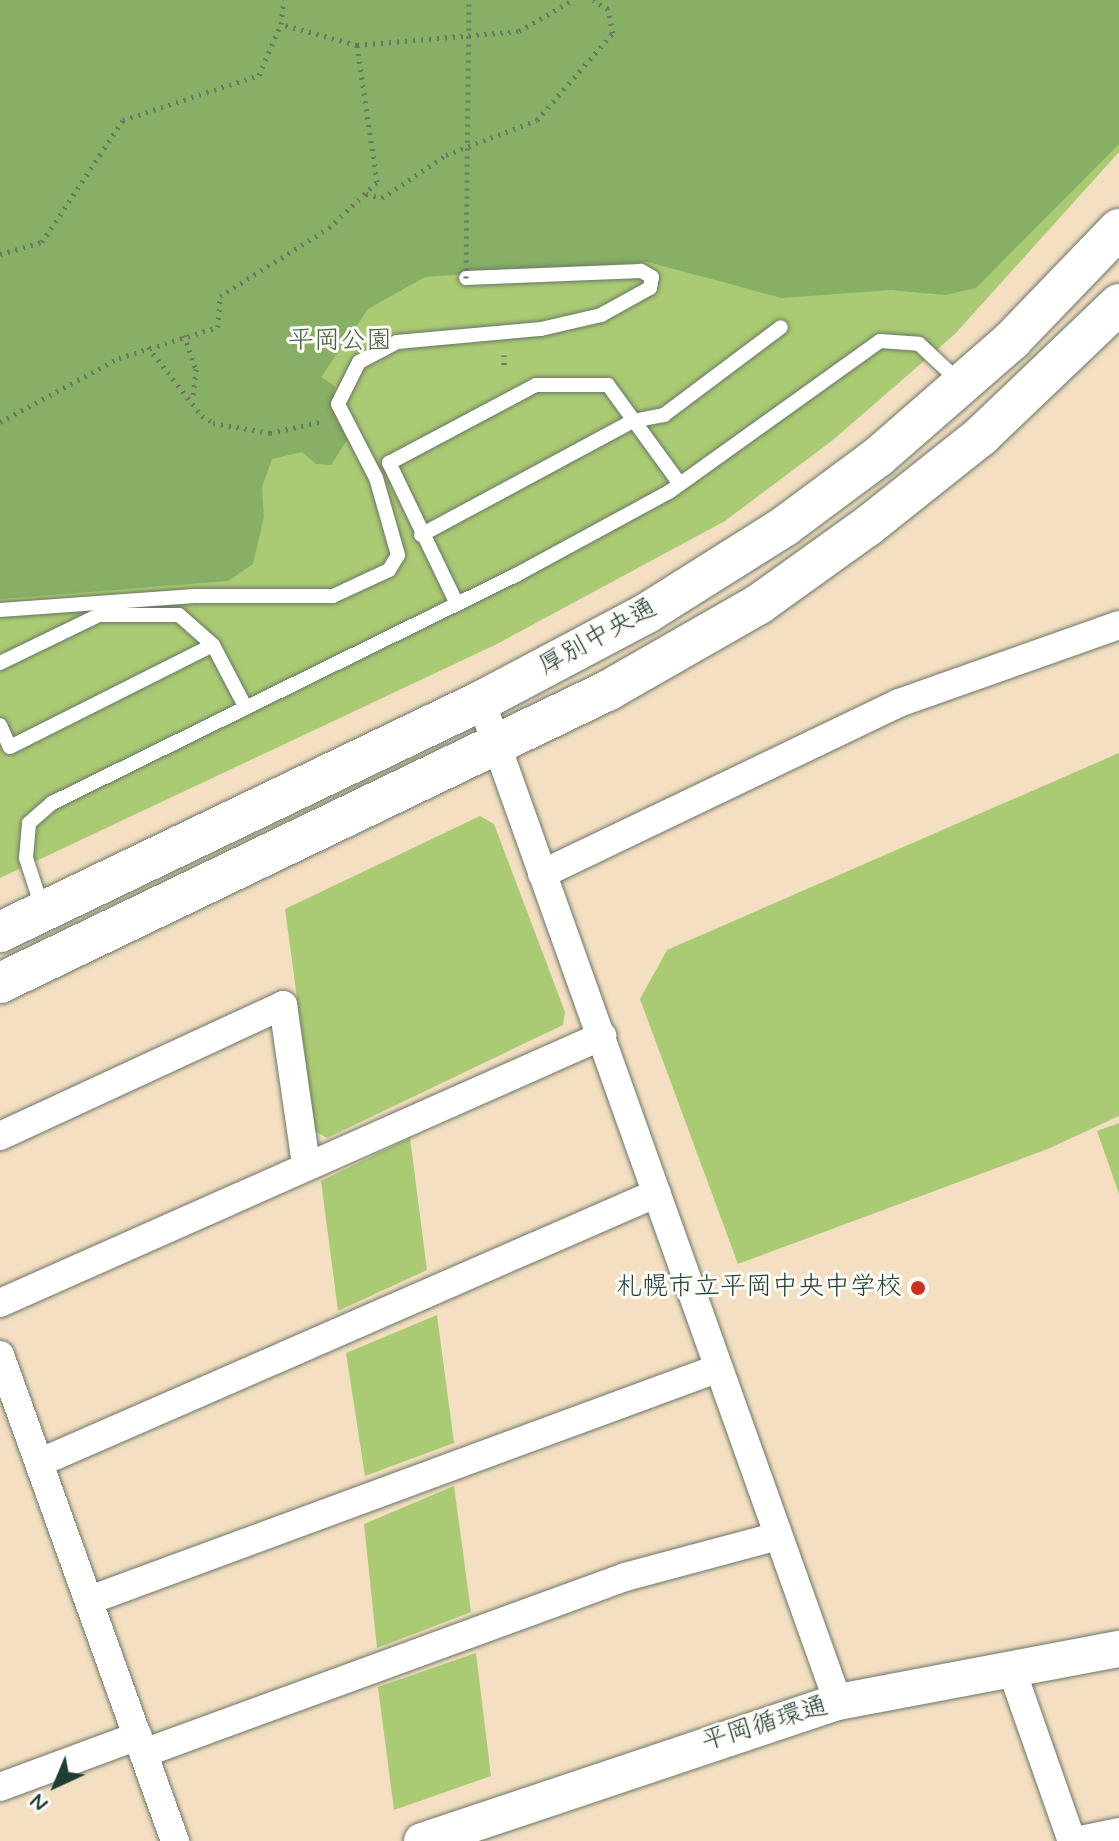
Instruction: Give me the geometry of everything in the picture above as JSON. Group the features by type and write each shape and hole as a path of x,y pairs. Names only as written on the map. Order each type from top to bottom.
{"main road":[{"name":"厚別中央通","path":"0,932 481,701 647,613 785,526 963,385 1069,285 1119,229"},
{"name":"厚別中央通","path":"0,983 609,690 759,604 981,436 1119,304"}],"street":[{"path":"542,874 899,703 1119,625"},
{"path":"481,701 494,746 602,1036 838,1702"},
{"path":"0,1136 283,1005 306,1164"},
{"path":"0,1303 306,1164 602,1036"},
{"path":"41,1462 657,1193"},
{"path":"0,1355 175,1841"},
{"path":"90,1600 719,1368"},
{"path":"0,1787 141,1744 625,1577 778,1536"},
{"name":"平岡循環通","path":"422,1841 501,1828 838,1702 1119,1649"},
{"path":"1012,1671 1074,1841 1119,1832"}],"lane":[{"path":"0,610 194,596 283,600 333,596 360,588 389,570 398,555 367,457 338,404 348,377 375,349 433,336 568,324 628,302 650,288 652,277 641,271 466,278"},
{"path":"421,535 633,421 664,415 781,327"},
{"path":"43,911 26,858 29,823 52,803 457,604 680,484 880,341 919,344 963,385"},
{"path":"457,604 421,535 389,463 536,385 608,385 680,484"},
{"path":"0,663 99,615 179,615 213,645 246,708"},
{"path":"0,725 10,747 213,645"}],"path":[{"path":"0,254 42,242 123,120 259,75 281,24 284,0"},
{"path":"466,278 469,0"},
{"path":"281,24 357,45 519,31 573,0"},
{"path":"366,194 382,198 446,155 537,120 613,33 608,9 593,0"},
{"path":"0,422 148,347 218,327 220,296 329,228 366,194 377,182 357,45"},
{"path":"184,335 196,369 193,400"},
{"path":"148,347 193,400 202,416 213,423 257,432 343,417"}],"green space":[{"name":"平岡公園","path":"0,0 1119,0 1119,152 955,334 833,440 725,521 497,644 0,878"},
{"name":"平岡公園","path":"0,0 1119,0 1119,144 976,288 945,295 891,290 782,298 648,262 425,277 368,309 321,377 335,386 332,407 347,440 331,465 316,464 302,452 272,459 262,487 264,517 253,564 228,581 0,599"},
{"path":"1119,753 1119,1116 1050,1148 738,1264 640,999 667,950"},
{"path":"480,816 494,824 565,1012 563,1025 327,1138 315,1131 285,909"},
{"path":"1119,1123 1119,1194 1097,1131"},
{"path":"410,1138 427,1270 338,1311 321,1181"},
{"path":"437,1315 454,1443 365,1476 346,1353"},
{"path":"454,1486 471,1612 377,1648 364,1524"},
{"path":"476,1653 491,1776 394,1810 378,1687"}],"place":[{"name":"札幌市立平岡中央中学校","path":"918,1288"}]}
